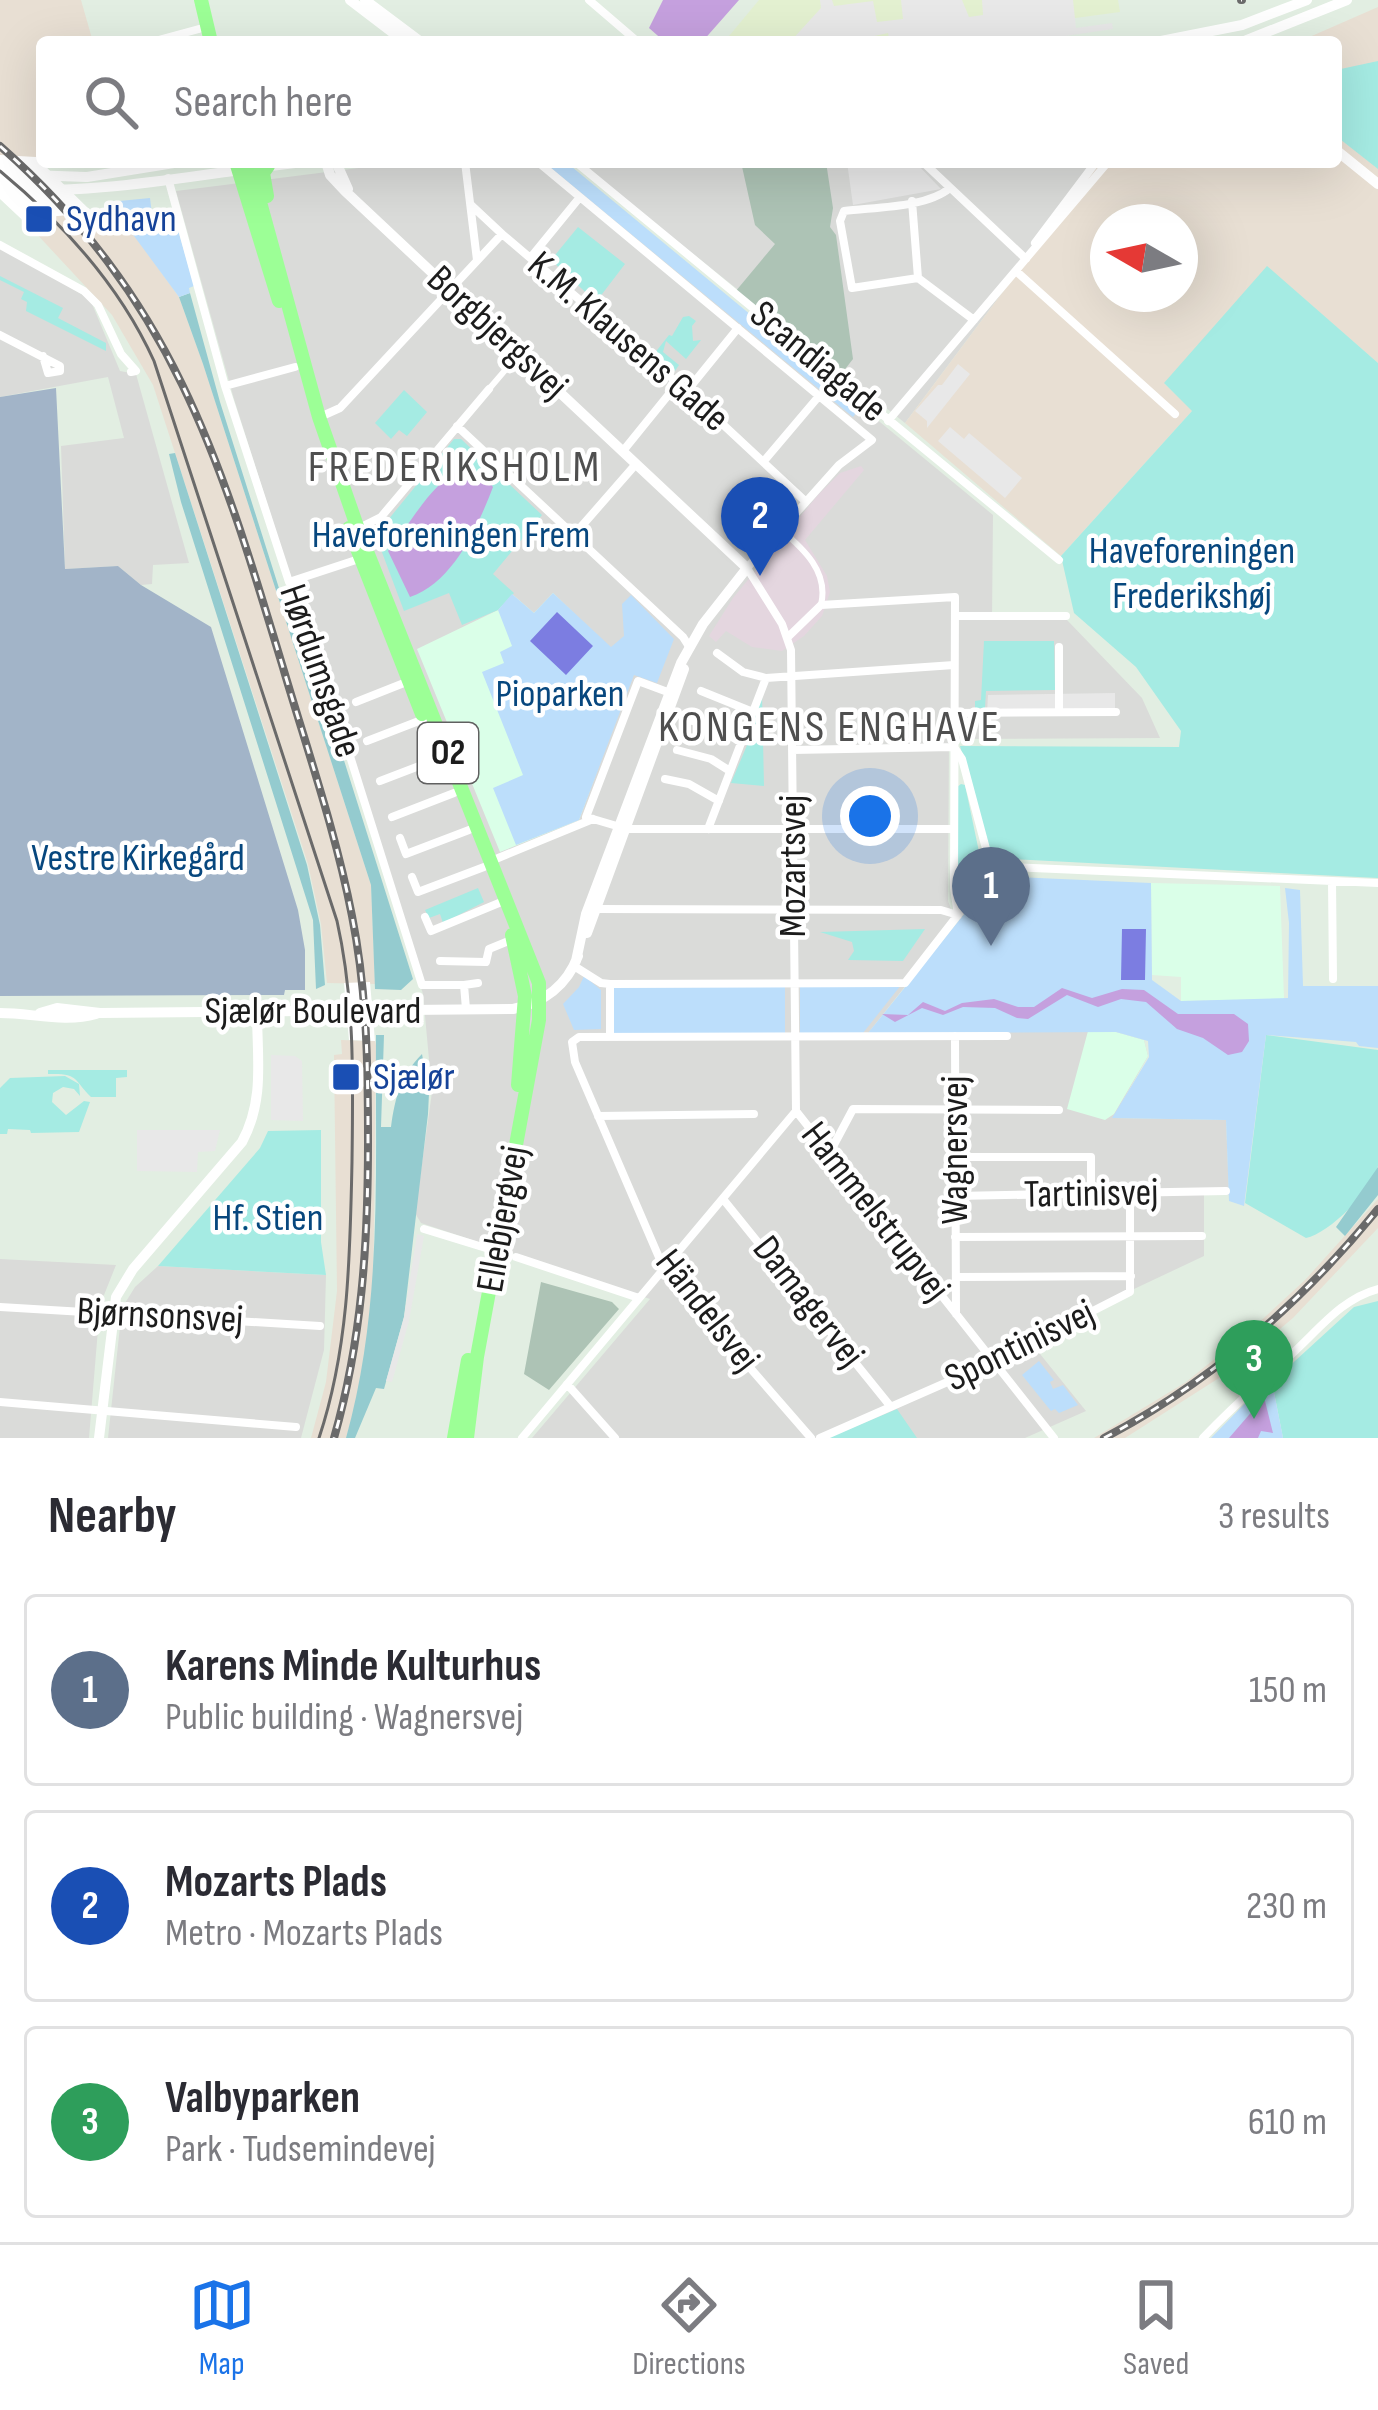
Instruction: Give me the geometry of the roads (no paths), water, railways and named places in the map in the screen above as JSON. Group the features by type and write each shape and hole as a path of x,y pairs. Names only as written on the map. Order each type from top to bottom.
{"main road":[{"path":"192,0 200,36"},
{"path":"201,0 210,36"},
{"name":"O2","path":"244,168 278,260 319,417 358,529 488,864 532,962 532,1003"},
{"name":"O2","path":"244,168 295,367 359,559 454,793 488,864 532,1003"},
{"path":"267,168 263,178 278,260"},
{"name":"Ellebjergvej","path":"454,1438 532,1003"},
{"name":"Ellebjergvej","path":"467,1438 532,1003"}],"street":[{"path":"350,0 397,36"},
{"path":"365,0 413,36"},
{"path":"590,0 631,36"},
{"path":"1243,36 1307,0"},
{"path":"1246,36 1347,0"},
{"path":"1342,154 1378,184"},
{"path":"0,175 59,178 148,171 168,178 226,168"},
{"name":"Borgbjergsvej","path":"328,168 352,197 747,568"},
{"name":"Borgbjergsvej","path":"339,168 352,197"},
{"path":"466,168 477,262"},
{"name":"Scandiagade","path":"545,168 872,440 839,465 805,501"},
{"name":"Scandiagade","path":"583,168 1058,560"},
{"path":"928,168 1026,260"},
{"path":"1026,260 1091,168"},
{"path":"888,421 1103,168"},
{"path":"0,189 74,191 148,171"},
{"name":"Hørdumsgade","path":"168,178 225,386 289,582 298,594 422,985 478,983"},
{"path":"950,188 939,197 844,212 840,221 851,288 918,278 974,320"},
{"path":"531,257 580,197"},
{"path":"912,201 918,278"},
{"name":"K.M. Klausens Gade","path":"471,206 678,383 805,501"},
{"path":"319,417 340,408 502,234"},
{"path":"0,245 84,291 110,324 121,354 136,371 131,372"},
{"path":"1016,271 1175,414"},
{"name":"Scandiagade","path":"687,391 738,328"},
{"path":"0,335 43,356"},
{"path":"358,529 381,517 520,354"},
{"path":"225,386 295,367"},
{"path":"622,451 678,383"},
{"name":"Scandiagade","path":"764,460 819,396"},
{"path":"457,426 690,649"},
{"path":"573,536 636,464"},
{"path":"532,1003 563,983 575,963 703,624 805,501"},
{"path":"747,568 788,637 821,605 824,590 806,552 781,529"},
{"path":"289,582 359,559"},
{"path":"821,605 955,597 953,888 958,914"},
{"path":"955,616 1066,616"},
{"name":"Mozartsvej","path":"788,637 795,1096"},
{"path":"1059,647 1059,712"},
{"path":"717,653 743,672 766,678 955,665"},
{"path":"708,829 766,678"},
{"path":"356,702 409,681"},
{"path":"673,694 638,681 586,817 623,828 954,829"},
{"path":"701,691 753,712"},
{"path":"954,713 1115,712"},
{"path":"368,741 424,718"},
{"path":"688,720 708,724 741,742"},
{"path":"792,750 954,747"},
{"path":"954,747 962,759 992,871"},
{"path":"677,750 711,759 730,771"},
{"path":"380,781 440,758"},
{"path":"665,779 689,784 719,801"},
{"path":"392,817 454,793"},
{"path":"412,877 418,892 593,819"},
{"path":"575,963 586,914 623,828"},
{"path":"400,838 406,854 470,830"},
{"path":"575,963 601,983 610,984 904,983 992,871 1010,867 1378,883"},
{"path":"1332,881 1333,979"},
{"path":"425,917 431,931 499,903"},
{"path":"597,909 940,910 958,914"},
{"path":"440,961 485,962 489,949 514,939"},
{"path":"610,984 610,1037 955,1036"},
{"path":"464,985 466,1011"},
{"name":"Sjælør Boulevard","path":"0,1013 82,1018 100,1013 466,1011 532,1003"},
{"path":"99,1438 112,1312 125,1280 242,1142 253,1122 259,1094 257,1012"},
{"name":"Wagnersvej","path":"956,1316 955,1036 1007,1036"},
{"name":"Händelsvej","path":"610,1037 574,1039 571,1050 664,1269 816,1438"},
{"name":"Hammelstrupvej","path":"795,1096 796,1111 1054,1438"},
{"path":"829,1154 853,1109 1059,1110"},
{"path":"521,1438 796,1111"},
{"path":"598,1116 754,1114"},
{"path":"955,1157 1091,1157 1091,1195"},
{"name":"Tartinisvej","path":"955,1196 1226,1190"},
{"name":"Spontinisvej","path":"816,1438 993,1362 1130,1292 1130,1194"},
{"name":"Damagervej","path":"723,1199 891,1407"},
{"path":"424,1229 489,1249"},
{"path":"956,1237 1202,1236"},
{"path":"516,1257 639,1298"},
{"path":"956,1277 1131,1276"},
{"path":"1203,1438 1328,1318 1378,1289"},
{"name":"Bjørnsonsvej","path":"0,1306 320,1326"},
{"path":"567,1384 615,1438"},
{"path":"0,1402 296,1427"}],"tram line":[{"path":"0,171 88,258 125,307 154,361 337,921 352,1041 350,1232 337,1370 319,1438"}],"railway":[{"path":"0,146 59,204 108,263 149,323 183,386 237,521 338,854 361,972 368,1142 362,1291 334,1438"},
{"path":"1104,1438 1181,1392 1253,1337 1318,1276 1378,1209"}],"place":[{"name":"Sydhavn","path":"39,219"},
{"name":"Mozarts Plads","path":"760,576"},
{"name":"Karens Minde Kulturhus","path":"991,946"},
{"name":"Sjælør","path":"346,1077"},
{"name":"Valbyparken","path":"1254,1419"}],"district":[{"name":"FREDERIKSHOLM","path":"455,467"},
{"name":"KONGENS ENGHAVE","path":"830,727"}],"park label":[{"name":"Haveforeningen Frem","path":"451,535"},
{"name":"Haveforeningen Frederikshøj","path":"1192,574"},
{"name":"Pioparken","path":"560,694"},
{"name":"Vestre Kirkegård","path":"138,858"},
{"name":"Hf. Stien","path":"268,1218"}]}
